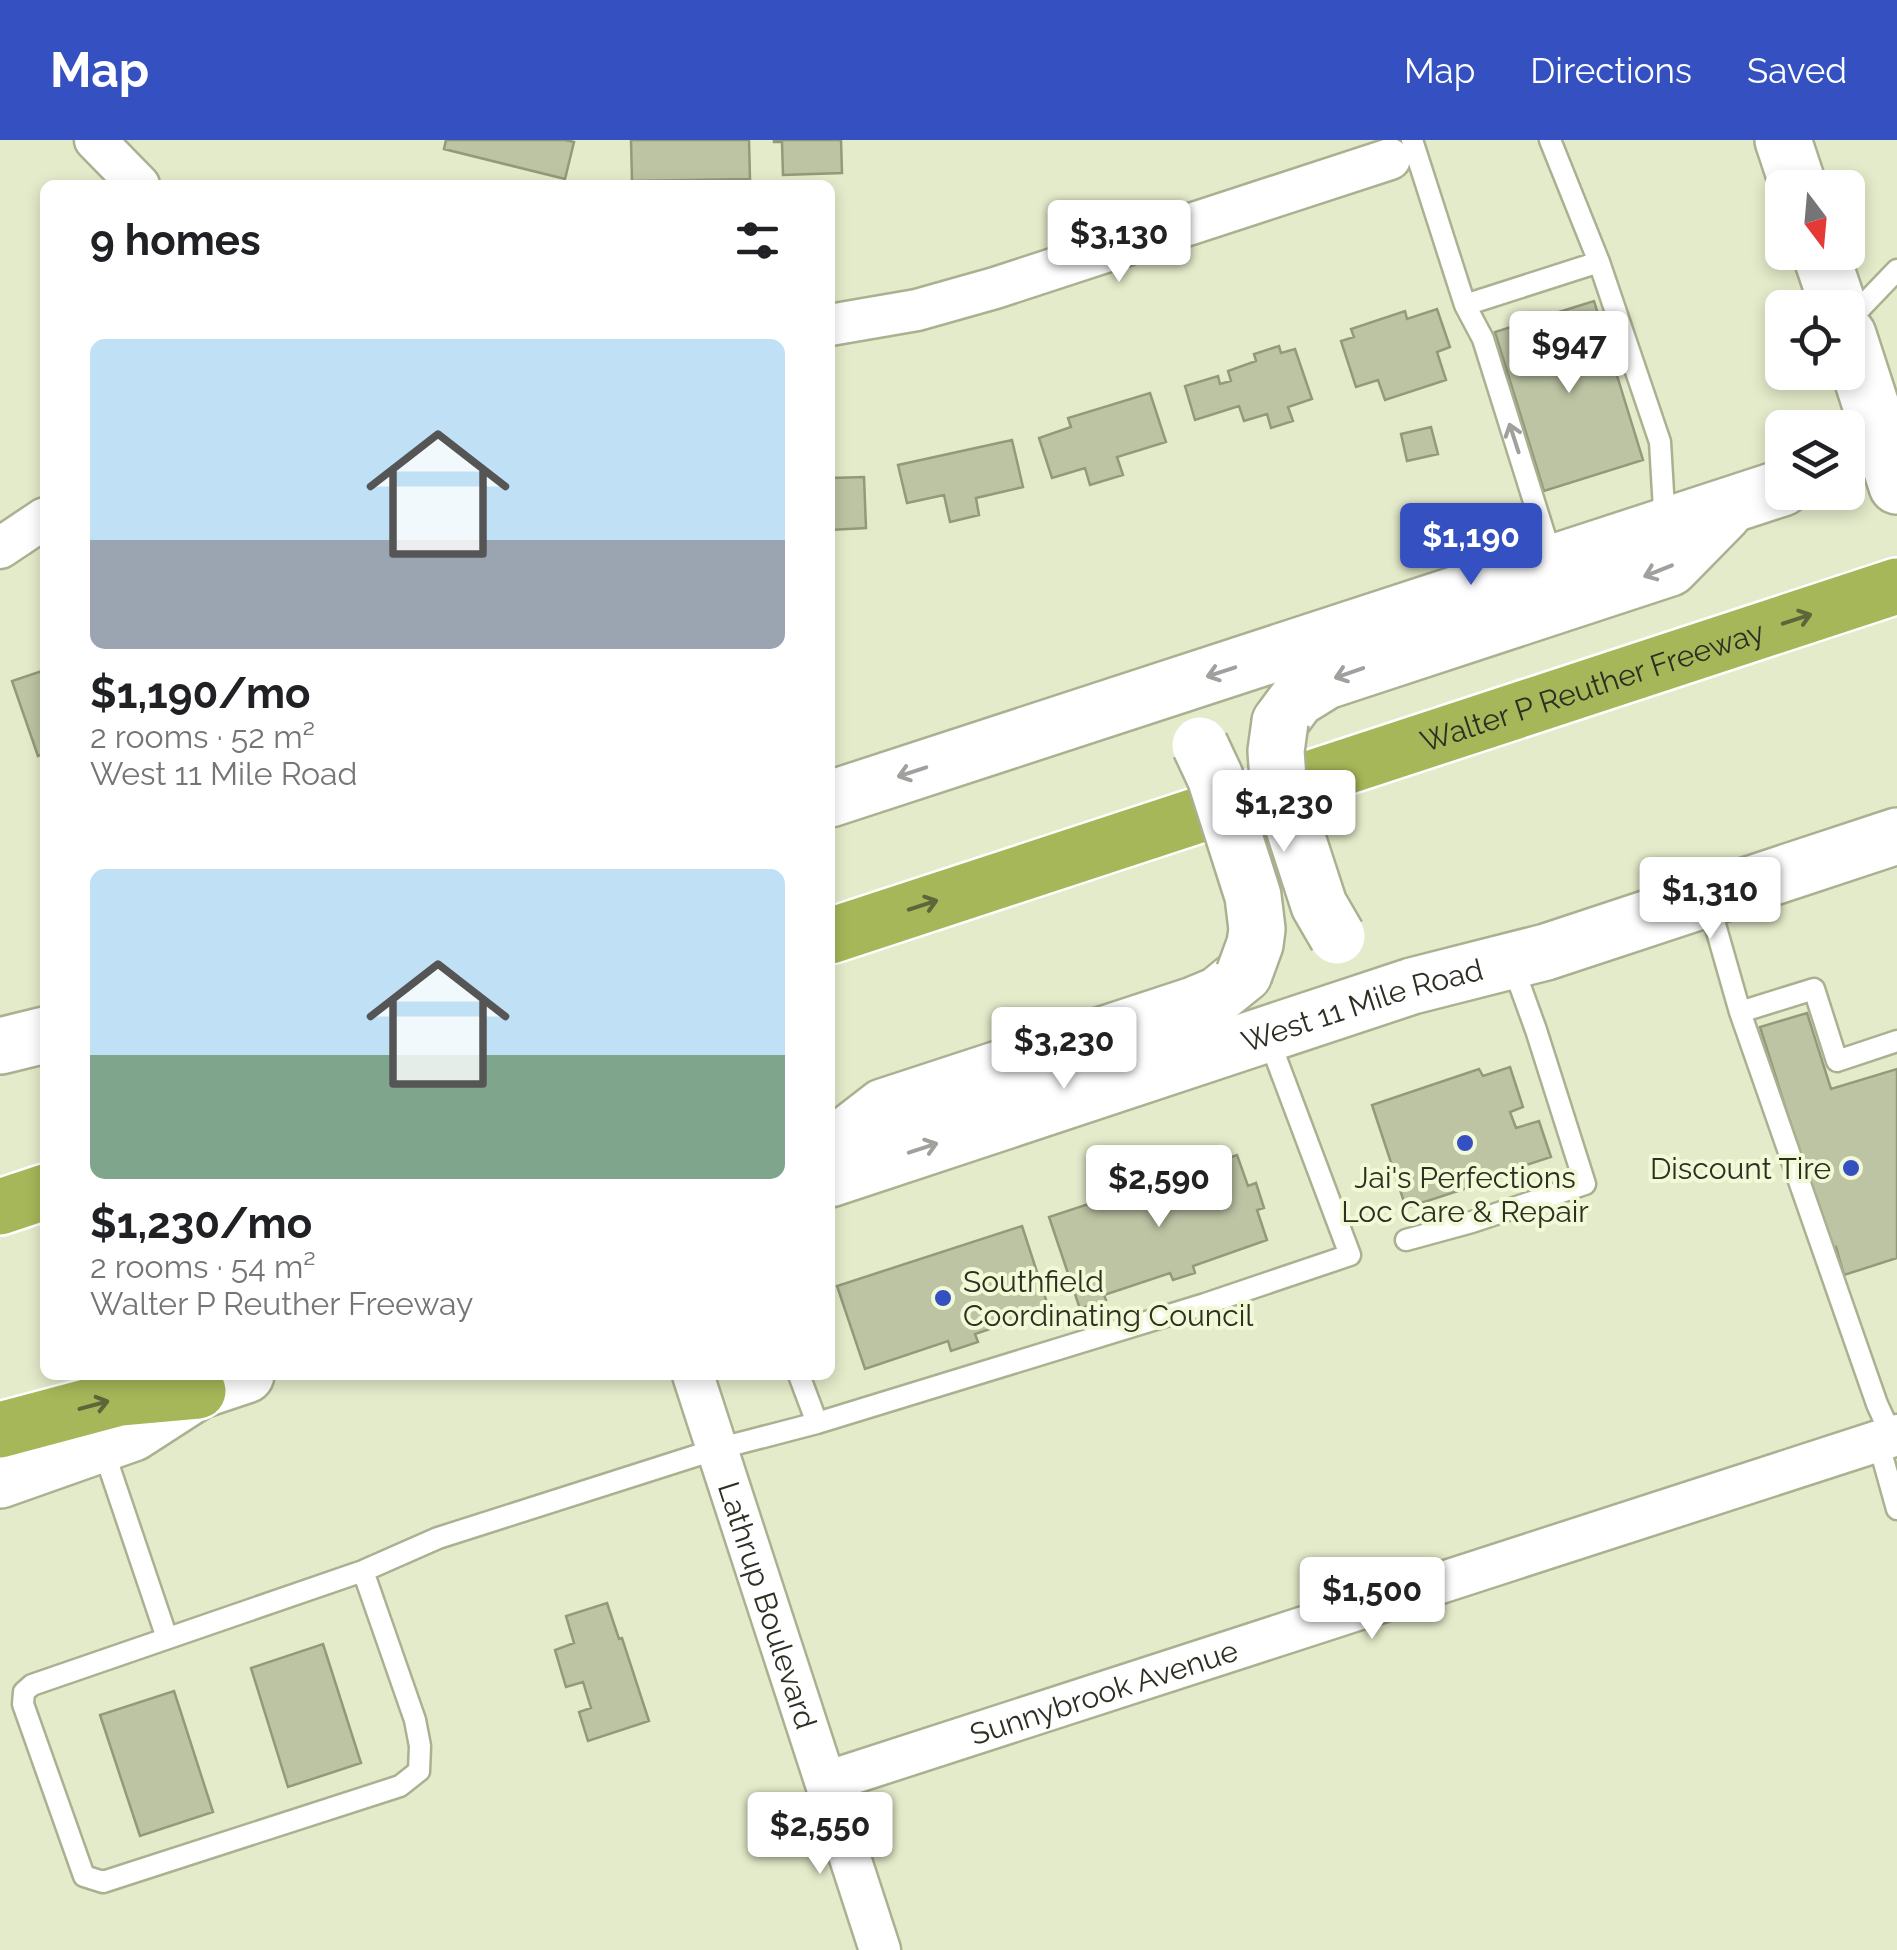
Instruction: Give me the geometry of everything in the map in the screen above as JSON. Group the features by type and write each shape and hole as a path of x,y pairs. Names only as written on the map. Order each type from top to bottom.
{"highway":[{"name":"Walter P Reuther Freeway","path":"835,934 1897,586"},
{"path":"0,1206 40,1194"},
{"path":"0,1430 120,1398 222,1383"}],"main road":[{"path":"1783,140 1793,170"},
{"path":"1862,390 1882,464"},
{"path":"835,797 1765,494"},
{"path":"1412,986 1378,978 1356,959 1319,905 1278,780 1280,722 1297,698 1326,681 1670,568 1729,507"},
{"path":"835,1144 882,1107 1194,1004 1218,995 1244,974 1256,944 1253,896 1216,777 1200,746 1175,720 1128,702"},
{"name":"West 11 Mile Road","path":"835,1177 1412,986 1546,952 1897,836"},
{"path":"0,1046 40,1036"},
{"path":"0,1480 133,1433 222,1383"}],"street":[{"path":"835,324 917,310 995,288 1401,150"},
{"path":"115,161 155,180"},
{"path":"0,548 40,521"},
{"name":"Lathrup Boulevard","path":"695,1380 880,1950"},
{"name":"Sunnybrook Avenue","path":"826,1782 1889,1437"}],"lane":[{"path":"1550,140 1600,262 1660,442 1665,528"},
{"path":"1401,150 1483,339 1554,564"},
{"path":"1465,305 1600,262"},
{"path":"1865,303 1897,270"},
{"path":"1708,898 1740,1012 1889,1437 1897,1508"},
{"path":"1406,1240 1585,1184 1511,961"},
{"path":"1740,1012 1814,989 1837,1060 1897,1041"},
{"path":"363,1571 415,1720 420,1746 418,1771 400,1786 103,1882 84,1876 23,1704 24,1692 32,1685 363,1571 438,1538 1205,1304 1350,1255 1268,1035"},
{"path":"801,1380 817,1424"},
{"path":"102,1445 167,1638"}],"building":[{"path":"446,140 574,142 565,179 444,149"},
{"path":"631,140 749,140 750,179 632,180"},
{"path":"774,140 841,140 842,173 783,175 782,142"},
{"path":"1594,301 1643,460 1544,491 1495,332"},
{"path":"1437,309 1450,347 1437,352 1446,380 1385,400 1378,380 1356,387 1341,341 1354,337 1351,329 1405,311 1407,319"},
{"path":"1279,346 1281,353 1295,349 1312,399 1288,407 1293,421 1271,428 1267,414 1244,421 1239,406 1195,420 1185,386 1218,376 1220,384 1231,381 1228,371 1256,361 1254,354"},
{"path":"1150,393 1166,442 1117,457 1123,475 1090,485 1085,468 1052,478 1039,438 1071,427 1068,418"},
{"path":"1431,427 1438,454 1407,461 1401,434"},
{"path":"1012,440 1023,487 976,498 979,515 950,522 944,495 907,503 898,465"},
{"path":"864,477 866,528 835,530 835,478"},
{"path":"40,672 38,756 12,681"},
{"name":"Discount Tire","path":"1807,1013 1831,1089 1897,1069 1897,1258 1844,1275 1836,1247 1830,1249 1760,1027"},
{"name":"Jai's Perfections Loc Care & Repair","path":"1510,1067 1523,1107 1510,1112 1516,1128 1539,1121 1551,1157 1406,1208 1372,1105 1479,1069 1483,1076"},
{"path":"1237,1155 1248,1186 1256,1183 1264,1208 1257,1210 1267,1240 1193,1266 1195,1273 1173,1280 1170,1273 1104,1295 1106,1300 1080,1309 1049,1217"},
{"name":"Southfield Coordinating Council","path":"1022,1226 1049,1309 975,1334 978,1342 951,1351 948,1341 865,1369 837,1286"},
{"path":"607,1603 649,1721 588,1741 579,1712 591,1708 583,1682 566,1687 555,1650 574,1643 566,1616"},
{"path":"323,1644 361,1763 288,1787 251,1668"},
{"path":"174,1691 213,1812 140,1836 100,1715"}],"place":[{"name":"Jai's Perfections Loc Care & Repair","path":"1465,1143"},
{"name":"Discount Tire","path":"1851,1168"},
{"name":"Southfield Coordinating Council","path":"943,1298"}]}
